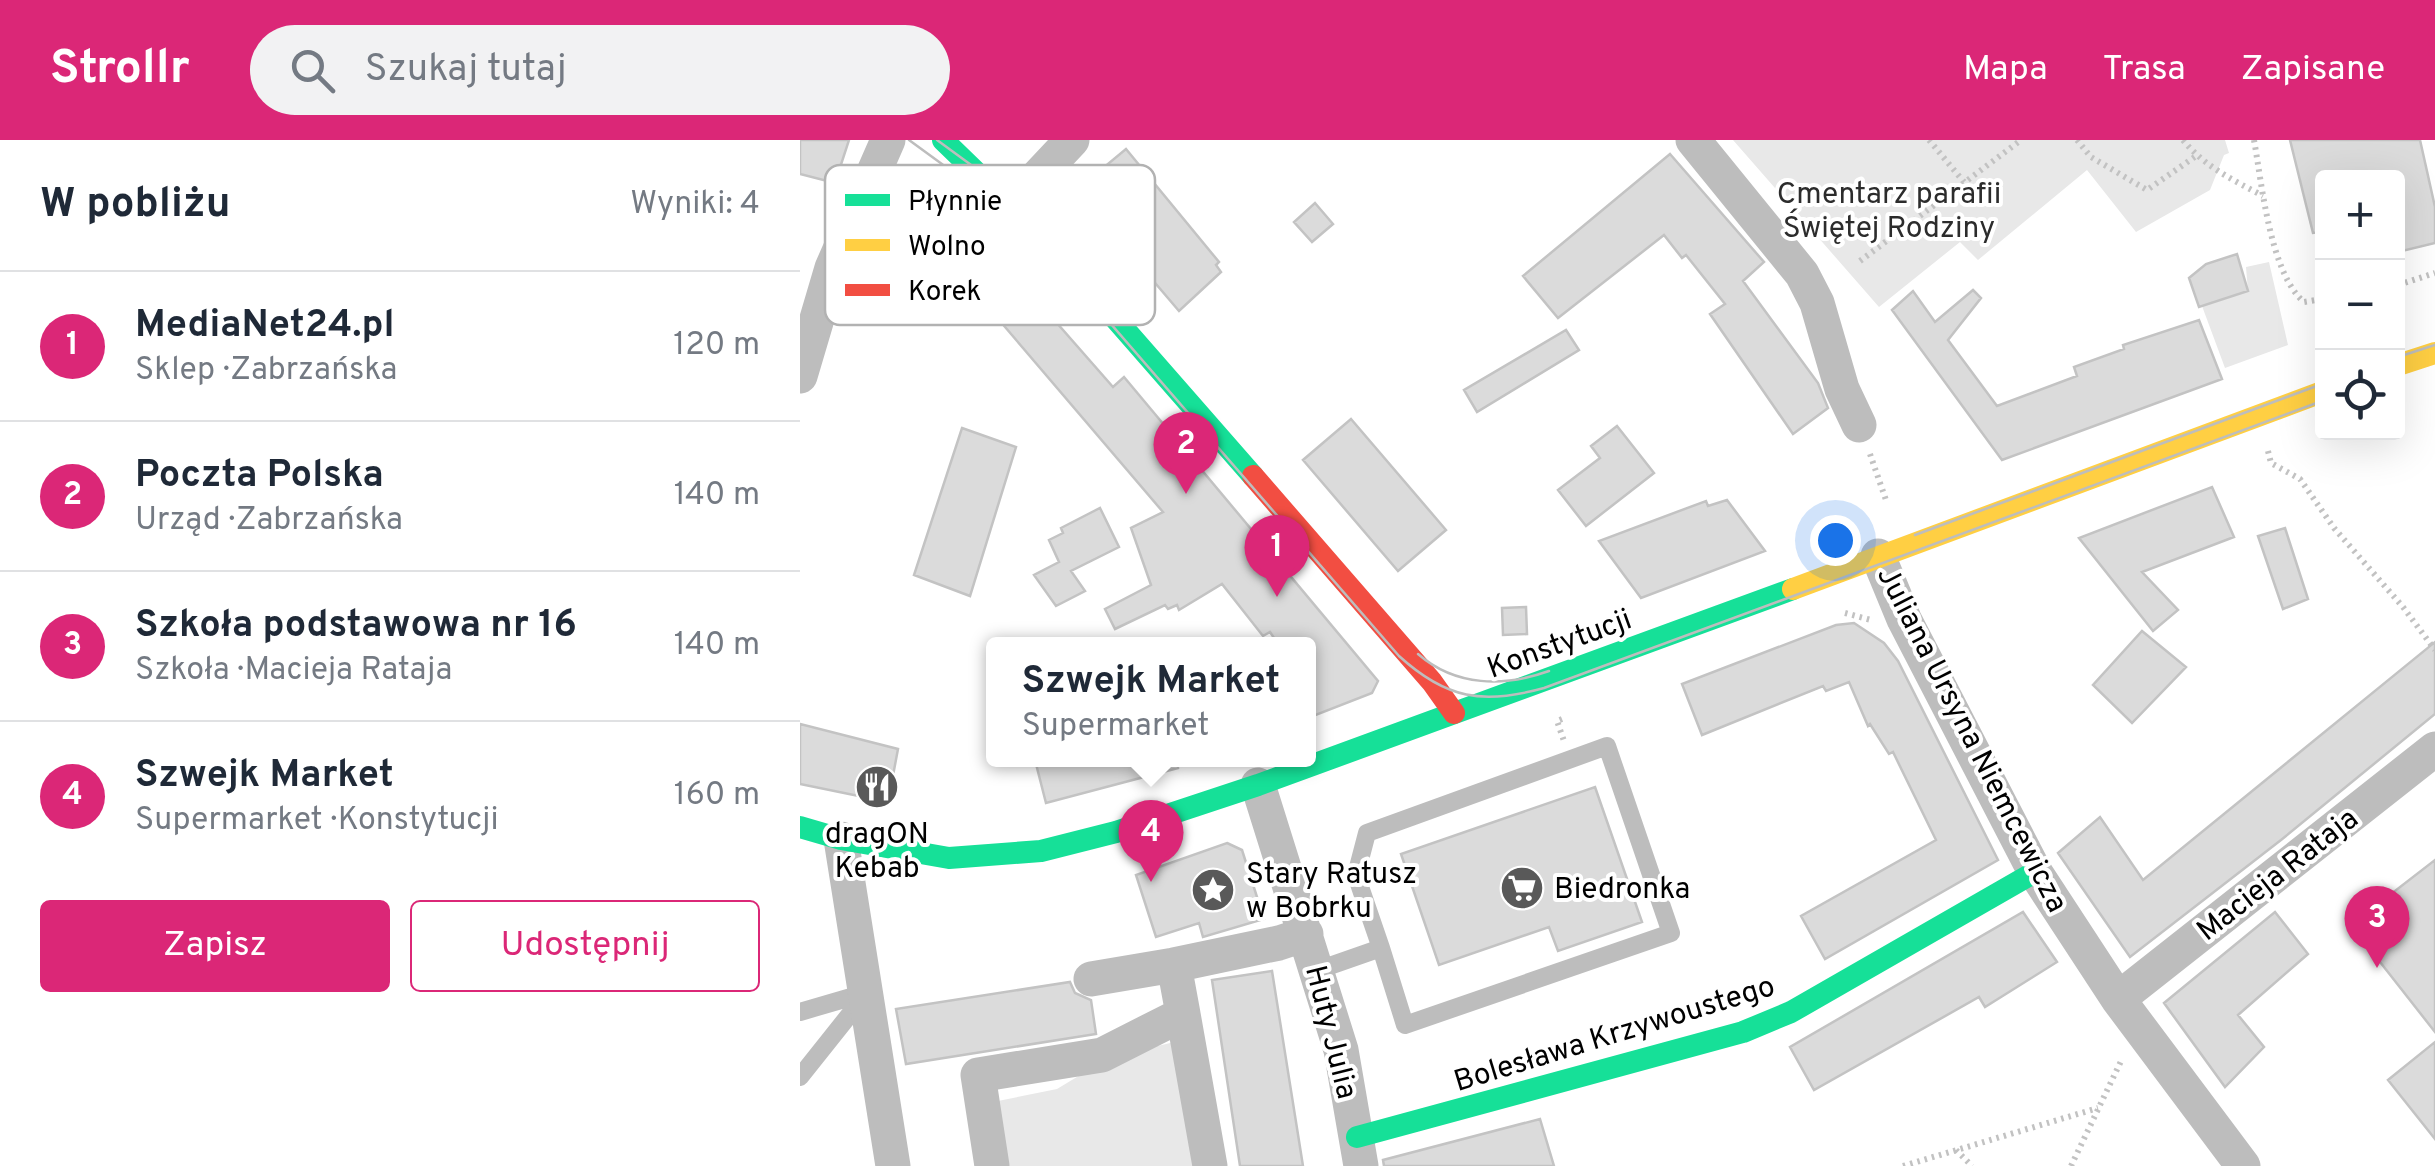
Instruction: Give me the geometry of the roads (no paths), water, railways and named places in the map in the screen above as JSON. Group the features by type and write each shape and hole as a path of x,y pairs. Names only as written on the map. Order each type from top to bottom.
{"street":[{"path":"877,165 888,140"},
{"path":"943,140 969,165"},
{"path":"1049,165 1072,140"},
{"path":"1693,140 1802,274 1817,303 1842,389 1859,424"},
{"path":"800,376 825,292"},
{"path":"1121,325 1454,713"},
{"path":"2405,363 2435,353"},
{"name":"Konstytucji","path":"1316,764 2315,395"},
{"name":"Juliana Ursyna Niemcewicza","path":"1878,556 1904,619 2035,872 2118,1000 2243,1166"},
{"name":"Macieja Rataja","path":"2118,1000 2435,749"},
{"name":"Konstytucji","path":"800,827 949,858 1040,851 1116,832 1307,767"},
{"name":"Huty Julia","path":"1258,785 1341,1050 1359,1151"},
{"path":"841,838 893,1166"},
{"name":"Bolesława Krzywoustego","path":"1359,1151 1451,1114 1742,1032 1791,1012 2035,872"},
{"path":"1091,979 1174,965 1306,934"},
{"path":"1174,965 1210,1166"},
{"path":"992,1166 978,1075 1102,1054 1183,1014"}],"lane":[{"path":"1607,746 1671,933 1405,1026 1382,948 1356,875 1367,834 1607,746"},
{"path":"1318,970 1382,948"},
{"path":"800,1012 866,993"},
{"path":"800,1078 866,993"}],"tram line":[{"path":"909,140 943,165"},
{"path":"937,140 971,165"},
{"path":"1112,325 1399,656 1449,690 1484,697 1544,688 2315,404"},
{"path":"2405,355 2435,345"},
{"path":"1915,535 2315,387"},
{"path":"1418,654 1448,673 1481,681 1515,680 1549,671"}],"place":[{"name":"Poczta Polska","path":"1186,494"},
{"name":"MediaNet24.pl","path":"1277,597"},
{"name":"dragON Kebab","path":"877,787"},
{"name":"Szwejk Market","path":"1151,882"},
{"name":"Biedronka","path":"1522,888"},
{"name":"Stary Ratusz w Bobrku","path":"1213,890"},
{"name":"Szkoła podstawowa nr 16","path":"2377,968"}],"park label":[{"name":"Cmentarz parafii Świętej Rodziny","path":"1889,210"}]}
